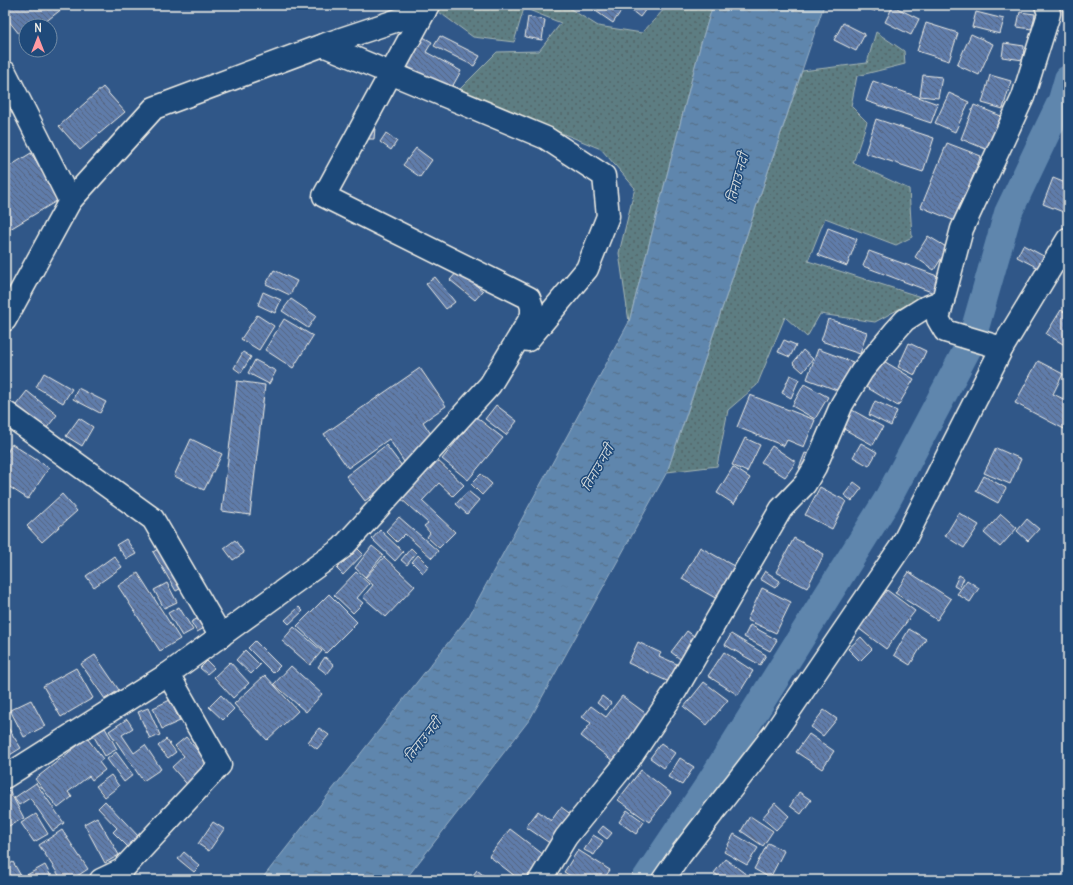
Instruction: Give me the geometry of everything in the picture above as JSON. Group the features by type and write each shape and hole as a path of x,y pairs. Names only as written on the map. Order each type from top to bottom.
{"street":[{"path":"1002,348 945,331 940,310 962,229 1023,97 1049,13 1046,5"},
{"path":"5,320 70,201 154,108 426,8"},
{"path":"426,8 324,196 529,298 532,307 532,316 490,385"},
{"path":"5,777 168,674 342,548 490,385 587,269 608,216 604,176 546,138 392,72 323,45"},
{"path":"5,72 70,201"},
{"path":"663,880 681,854 773,735 902,545 1002,348 1068,239"},
{"path":"540,880 566,837 630,758 676,690 781,509 805,484 815,467 842,404 862,371 905,320 924,308 940,310"},
{"path":"5,412 153,519 221,636"},
{"path":"101,880 122,870 220,765 168,674"}],"green space":[{"path":"442,5 564,5 598,26 642,33 668,5 713,5 701,43 629,322 619,253 635,188 601,149 458,91 497,52 539,51 561,23 524,8 514,42 473,37 439,12"},
{"path":"876,32 904,51 905,64 857,76 851,106 867,122 853,163 909,189 912,237 896,245 825,218 808,261 921,297 875,322 820,314 807,337 785,317 757,385 728,410 717,466 667,472 802,71 867,63"}],"water":[{"name":"तिनाउ नदी","path":"713,5 824,5 667,472 530,719 405,880 261,880 469,616 629,322 701,43"}],"building":[{"path":"5,5 67,5 50,18 18,18 18,33 5,16"},
{"path":"574,5 584,5 581,9"},
{"path":"587,5 625,5 613,23"},
{"path":"629,5 649,5 640,17 627,7"},
{"path":"858,5 877,5 875,11"},
{"path":"1063,5 1068,5 1068,20 1063,20"},
{"path":"893,6 919,19 911,35 885,22"},
{"path":"976,12 1004,19 1000,34 972,27"},
{"path":"1020,12 1035,14 1032,29 1017,27"},
{"path":"528,17 545,20 542,40 525,37"},
{"path":"843,23 865,34 856,51 834,40"},
{"path":"926,23 958,33 949,61 917,51"},
{"path":"418,34 432,42 426,52 461,71 451,89 402,64"},
{"path":"971,34 993,44 979,75 957,65"},
{"path":"440,36 480,56 474,66 434,46"},
{"path":"1004,43 1024,46 1023,60 1002,57"},
{"path":"923,75 942,77 938,98 920,96"},
{"path":"990,75 1011,81 1003,109 982,103"},
{"path":"873,81 938,104 931,123 866,101"},
{"path":"103,87 125,112 80,150 59,126"},
{"path":"949,93 969,102 955,132 935,123"},
{"path":"974,105 1001,116 988,150 961,139"},
{"path":"876,119 934,138 923,172 865,153"},
{"path":"368,128 375,128 374,139 367,139"},
{"path":"386,133 397,141 391,150 380,142"},
{"path":"947,143 981,156 955,221 921,207"},
{"path":"416,148 432,160 420,177 403,165"},
{"path":"31,153 60,199 5,232 5,169"},
{"path":"1053,178 1068,184 1068,214 1043,204"},
{"path":"828,228 857,239 847,266 818,255"},
{"path":"928,236 948,248 934,270 915,257"},
{"path":"1023,245 1051,260 1044,271 1017,257"},
{"path":"869,251 940,277 934,293 863,266"},
{"path":"274,270 297,281 290,295 266,284"},
{"path":"458,271 483,291 475,300 450,280"},
{"path":"435,277 455,302 446,309 426,284"},
{"path":"263,292 281,300 275,313 258,305"},
{"path":"291,299 316,316 308,328 282,311"},
{"path":"1061,310 1068,314 1068,347 1046,334"},
{"path":"257,315 274,326 259,350 241,339"},
{"path":"284,319 313,336 293,368 265,350"},
{"path":"828,319 867,332 860,354 821,341"},
{"path":"784,340 796,345 790,357 778,352"},
{"path":"909,343 926,351 915,375 898,367"},
{"path":"818,349 853,362 842,392 807,379"},
{"path":"803,350 813,359 803,372 793,363"},
{"path":"243,352 251,357 241,373 234,368"},
{"path":"255,360 276,371 269,384 248,373"},
{"path":"882,360 914,379 898,406 866,387"},
{"path":"1038,361 1063,374 1053,394 1068,401 1068,421 1064,429 1015,403"},
{"path":"420,368 446,406 423,422 435,440 404,462 389,439 348,468 324,434"},
{"path":"44,373 72,389 63,403 36,387"},
{"path":"790,375 799,379 791,398 782,393"},
{"path":"237,381 265,385 250,515 222,511"},
{"path":"804,384 828,397 815,419 792,406"},
{"path":"78,388 106,402 100,413 73,399"},
{"path":"27,391 57,415 42,434 12,410"},
{"path":"750,395 815,420 804,447 787,440 784,446 737,427"},
{"path":"875,401 897,411 891,426 869,415"},
{"path":"496,405 517,421 506,435 485,419"},
{"path":"852,410 883,427 873,445 842,428"},
{"path":"476,417 503,438 468,480 442,459"},
{"path":"79,418 93,427 82,446 66,436"},
{"path":"745,438 760,445 747,472 732,465"},
{"path":"191,439 222,454 204,490 174,476"},
{"path":"861,443 877,452 869,466 853,457"},
{"path":"12,444 49,468 28,499 5,484 5,456"},
{"path":"386,445 405,470 365,501 346,476"},
{"path":"772,446 796,462 785,477 761,462"},
{"path":"996,448 1021,459 1010,484 984,473"},
{"path":"805,453 815,456 809,472 799,468"},
{"path":"436,459 464,485 453,496 439,483 422,501 455,532 439,548 427,537 430,533 424,526 428,523 399,497"},
{"path":"733,467 750,478 734,504 717,493"},
{"path":"481,474 492,484 482,495 471,484"},
{"path":"984,476 1006,488 998,503 976,491"},
{"path":"854,482 862,488 852,501 844,495"},
{"path":"820,487 846,501 832,529 805,515"},
{"path":"468,491 479,500 467,514 456,504"},
{"path":"62,494 77,511 42,542 27,526"},
{"path":"959,513 979,525 964,548 945,536"},
{"path":"1001,514 1017,528 1000,547 984,533"},
{"path":"399,517 438,551 432,558 405,534 397,542 386,531"},
{"path":"1027,519 1039,529 1028,541 1017,531"},
{"path":"380,530 403,552 395,561 372,539"},
{"path":"794,538 824,554 807,588 776,572"},
{"path":"126,539 136,554 127,559 116,545"},
{"path":"235,540 244,553 233,560 224,548"},
{"path":"166,544 189,584 176,591 153,552"},
{"path":"372,546 383,555 365,577 355,568"},
{"path":"700,547 734,566 717,599 682,579"},
{"path":"357,548 363,554 343,575 337,569"},
{"path":"411,548 416,553 407,565 401,560"},
{"path":"418,555 429,566 423,573 412,562"},
{"path":"114,556 122,567 94,587 86,576"},
{"path":"384,557 415,586 386,617 363,597 373,585 365,578"},
{"path":"765,571 780,581 775,588 760,579"},
{"path":"356,572 369,584 357,598 363,603 353,613 334,595"},
{"path":"909,572 951,599 937,620 895,593"},
{"path":"138,573 180,639 160,651 118,586"},
{"path":"959,575 964,578 959,589 954,586"},
{"path":"967,580 979,588 970,602 957,594"},
{"path":"167,583 177,602 164,608 154,590"},
{"path":"762,588 791,602 776,633 747,620"},
{"path":"887,590 915,611 886,649 858,628"},
{"path":"329,594 357,622 326,653 297,626"},
{"path":"179,607 193,630 182,636 168,613"},
{"path":"299,607 303,611 289,624 285,620"},
{"path":"204,615 210,625 197,632 191,622"},
{"path":"750,625 777,640 770,651 744,637"},
{"path":"294,627 322,651 310,665 282,641"},
{"path":"909,629 926,639 910,665 894,655"},
{"path":"687,631 697,638 680,659 671,652"},
{"path":"731,634 766,655 760,665 725,645"},
{"path":"861,637 872,649 860,661 848,649"},
{"path":"255,641 280,666 273,673 248,648"},
{"path":"638,642 661,653 659,656 677,664 669,682 628,663"},
{"path":"245,650 260,665 251,674 236,660"},
{"path":"724,652 753,671 738,695 708,676"},
{"path":"95,655 119,690 105,699 81,664"},
{"path":"325,657 334,665 327,674 318,667"},
{"path":"207,661 214,668 207,674 200,668"},
{"path":"230,662 249,683 233,698 214,677"},
{"path":"291,666 322,694 306,712 274,684"},
{"path":"76,668 93,698 61,717 43,686"},
{"path":"265,675 298,711 267,740 234,704"},
{"path":"704,682 728,700 707,725 684,707"},
{"path":"221,695 234,709 223,720 209,707"},
{"path":"602,696 611,703 606,710 597,703"},
{"path":"622,696 648,715 613,761 581,736 591,723 582,717 591,706 606,717"},
{"path":"31,700 45,726 24,737 10,710"},
{"path":"170,700 180,721 162,729 153,708"},
{"path":"148,708 160,735 150,739 138,712"},
{"path":"824,710 837,719 823,736 811,727"},
{"path":"127,719 133,728 122,735 134,753 145,745 161,769 143,781 109,731"},
{"path":"5,723 21,748 5,758"},
{"path":"105,728 117,749 105,756 93,735"},
{"path":"319,728 329,735 317,749 308,742"},
{"path":"809,734 834,751 822,769 796,752"},
{"path":"186,737 213,769 191,789 172,767 184,756 175,746"},
{"path":"87,738 103,759 99,762 105,770 92,780 89,776 68,792 72,797 58,808 35,779"},
{"path":"166,739 176,752 168,758 158,746"},
{"path":"661,743 675,753 664,768 650,758"},
{"path":"116,752 133,775 124,782 107,759"},
{"path":"680,758 694,767 682,785 668,777"},
{"path":"641,770 671,793 649,822 618,800"},
{"path":"111,775 119,786 105,797 96,786"},
{"path":"36,783 64,823 53,831 30,798 19,805 14,798"},
{"path":"9,790 24,818 5,828 5,793"},
{"path":"799,792 811,800 801,814 790,806"},
{"path":"105,801 140,838 129,848 113,832 117,828 98,808"},
{"path":"775,803 789,816 776,830 762,818"},
{"path":"561,807 572,815 551,844 526,827 538,811 551,821"},
{"path":"627,810 644,822 636,834 619,822"},
{"path":"36,814 48,834 34,842 21,823"},
{"path":"750,816 773,831 763,846 741,831"},
{"path":"97,817 119,855 105,863 84,824"},
{"path":"213,822 224,829 209,851 198,844"},
{"path":"603,826 612,833 607,839 598,832"},
{"path":"510,829 544,855 525,880 520,880 489,856"},
{"path":"62,830 88,869 71,880 62,880 39,845"},
{"path":"734,834 758,848 747,865 724,852"},
{"path":"593,835 603,841 594,855 584,850"},
{"path":"768,843 784,851 770,878 754,869"},
{"path":"578,850 610,870 603,880 577,880 564,872"},
{"path":"184,852 200,866 194,872 178,859"},
{"path":"725,859 750,877 748,880 723,880 714,873"},
{"path":"13,862 21,876 14,880 5,880 5,867"},
{"path":"45,865 53,880 28,880 25,876"},
{"path":"477,870 489,880 469,880"}],"waterway":[{"path":"645,880 708,786 886,502 971,342 1008,213 1062,100 1068,79"}]}
